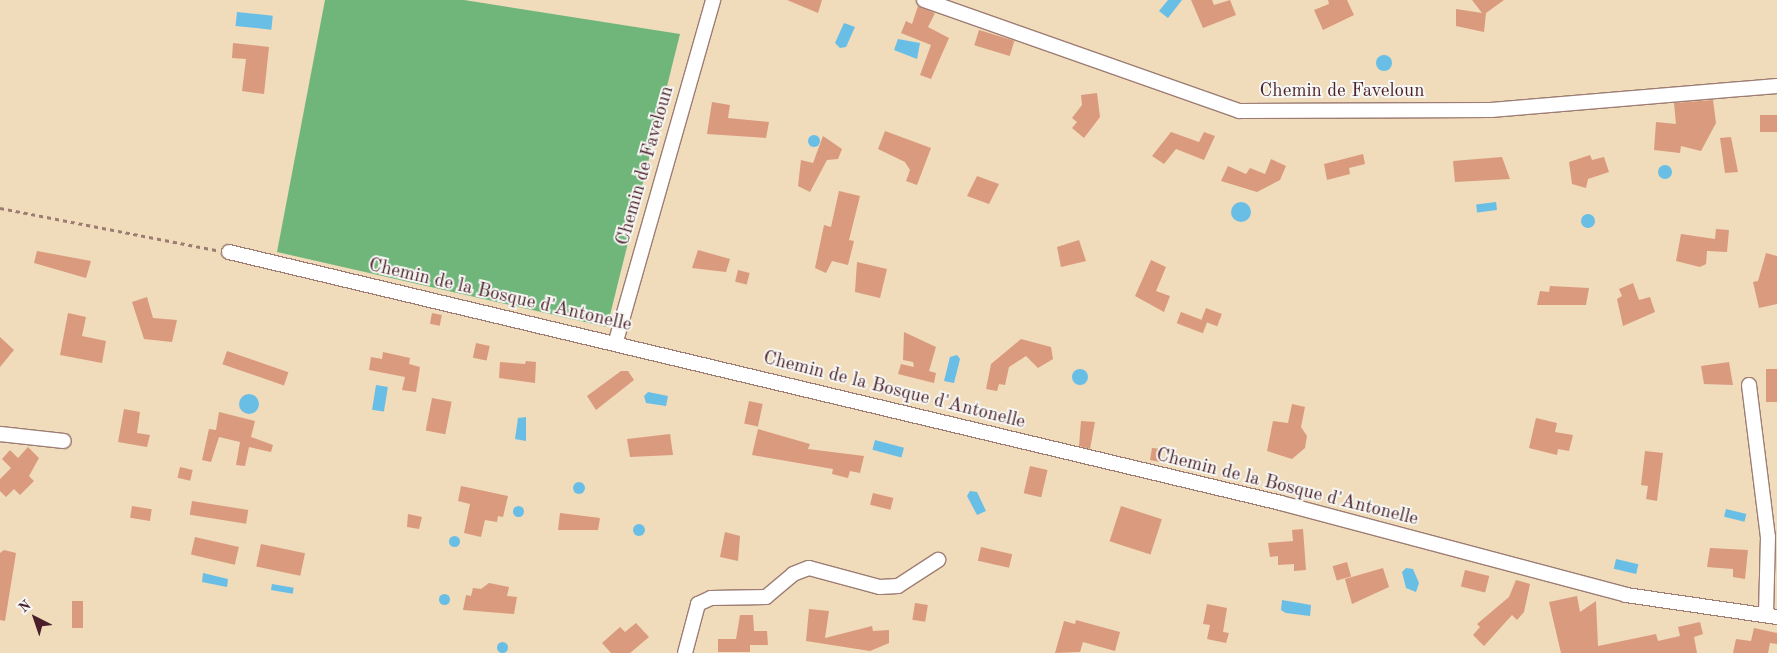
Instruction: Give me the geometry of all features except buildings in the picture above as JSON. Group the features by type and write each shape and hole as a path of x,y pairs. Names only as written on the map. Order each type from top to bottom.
{"street":[{"name":"Chemin de Faveloun","path":"616,341 713,0"},
{"name":"Chemin de Faveloun","path":"924,0 1239,111 1492,110 1777,86"},
{"name":"Chemin de la Bosque d'Antonelle","path":"229,252 616,341 1281,503 1626,595 1772,616"},
{"path":"1749,385 1768,537 1772,616"},
{"path":"0,434 64,441"},
{"path":"685,653 698,604 711,598 766,597 793,574 809,568 880,586 898,586 938,560"}],"path":[{"path":"0,208 229,252"}],"green space":[{"path":"325,0 464,0 680,34 607,327 277,252"}],"water":[{"path":"1168,0 1182,0 1168,18 1159,11"},
{"path":"237,12 273,16 271,30 236,26"},
{"path":"844,23 855,27 846,47 840,48 835,43"},
{"path":"898,39 920,43 917,59 894,50"},
{"path":"1384,55 1390,57 1392,63 1390,69 1384,71 1378,69 1376,63 1378,57"},
{"path":"812,135 816,135 820,141 816,147 812,147 808,143 808,139"},
{"path":"1665,165 1670,167 1672,172 1670,177 1665,179 1660,177 1658,172 1660,167"},
{"path":"1241,202 1248,205 1251,212 1248,219 1241,222 1234,219 1231,212 1234,205"},
{"path":"1496,202 1497,210 1477,212 1476,204"},
{"path":"1588,214 1593,216 1595,221 1593,226 1588,228 1583,226 1581,221 1583,216"},
{"path":"957,355 960,359 954,383 944,381 950,357"},
{"path":"1080,369 1086,371 1088,377 1086,383 1080,385 1074,383 1072,377 1074,371"},
{"path":"376,385 388,387 384,412 372,410"},
{"path":"648,392 668,396 666,406 646,403 644,396"},
{"path":"249,394 256,397 259,404 256,411 249,414 242,411 239,404 242,397"},
{"path":"526,417 526,441 515,439 518,418"},
{"path":"875,440 904,448 901,457 872,450"},
{"path":"577,482 581,482 585,488 581,494 577,494 573,490 573,486"},
{"path":"970,491 977,492 986,511 977,515 967,496"},
{"path":"518,505 524,511 518,517 512,511"},
{"path":"1726,509 1746,514 1744,522 1724,517"},
{"path":"637,524 641,524 645,530 641,536 637,536 633,532 633,528"},
{"path":"454,535 460,541 454,547 448,541"},
{"path":"1616,559 1638,564 1636,574 1614,569"},
{"path":"1406,568 1413,569 1419,583 1416,592 1406,588 1402,572"},
{"path":"203,573 228,579 227,587 202,582"},
{"path":"272,584 294,588 293,594 271,590"},
{"path":"444,593 450,599 444,605 438,599"},
{"path":"1282,600 1311,605 1310,616 1286,613 1281,610"},
{"path":"502,641 508,647 502,653 496,647"}]}
